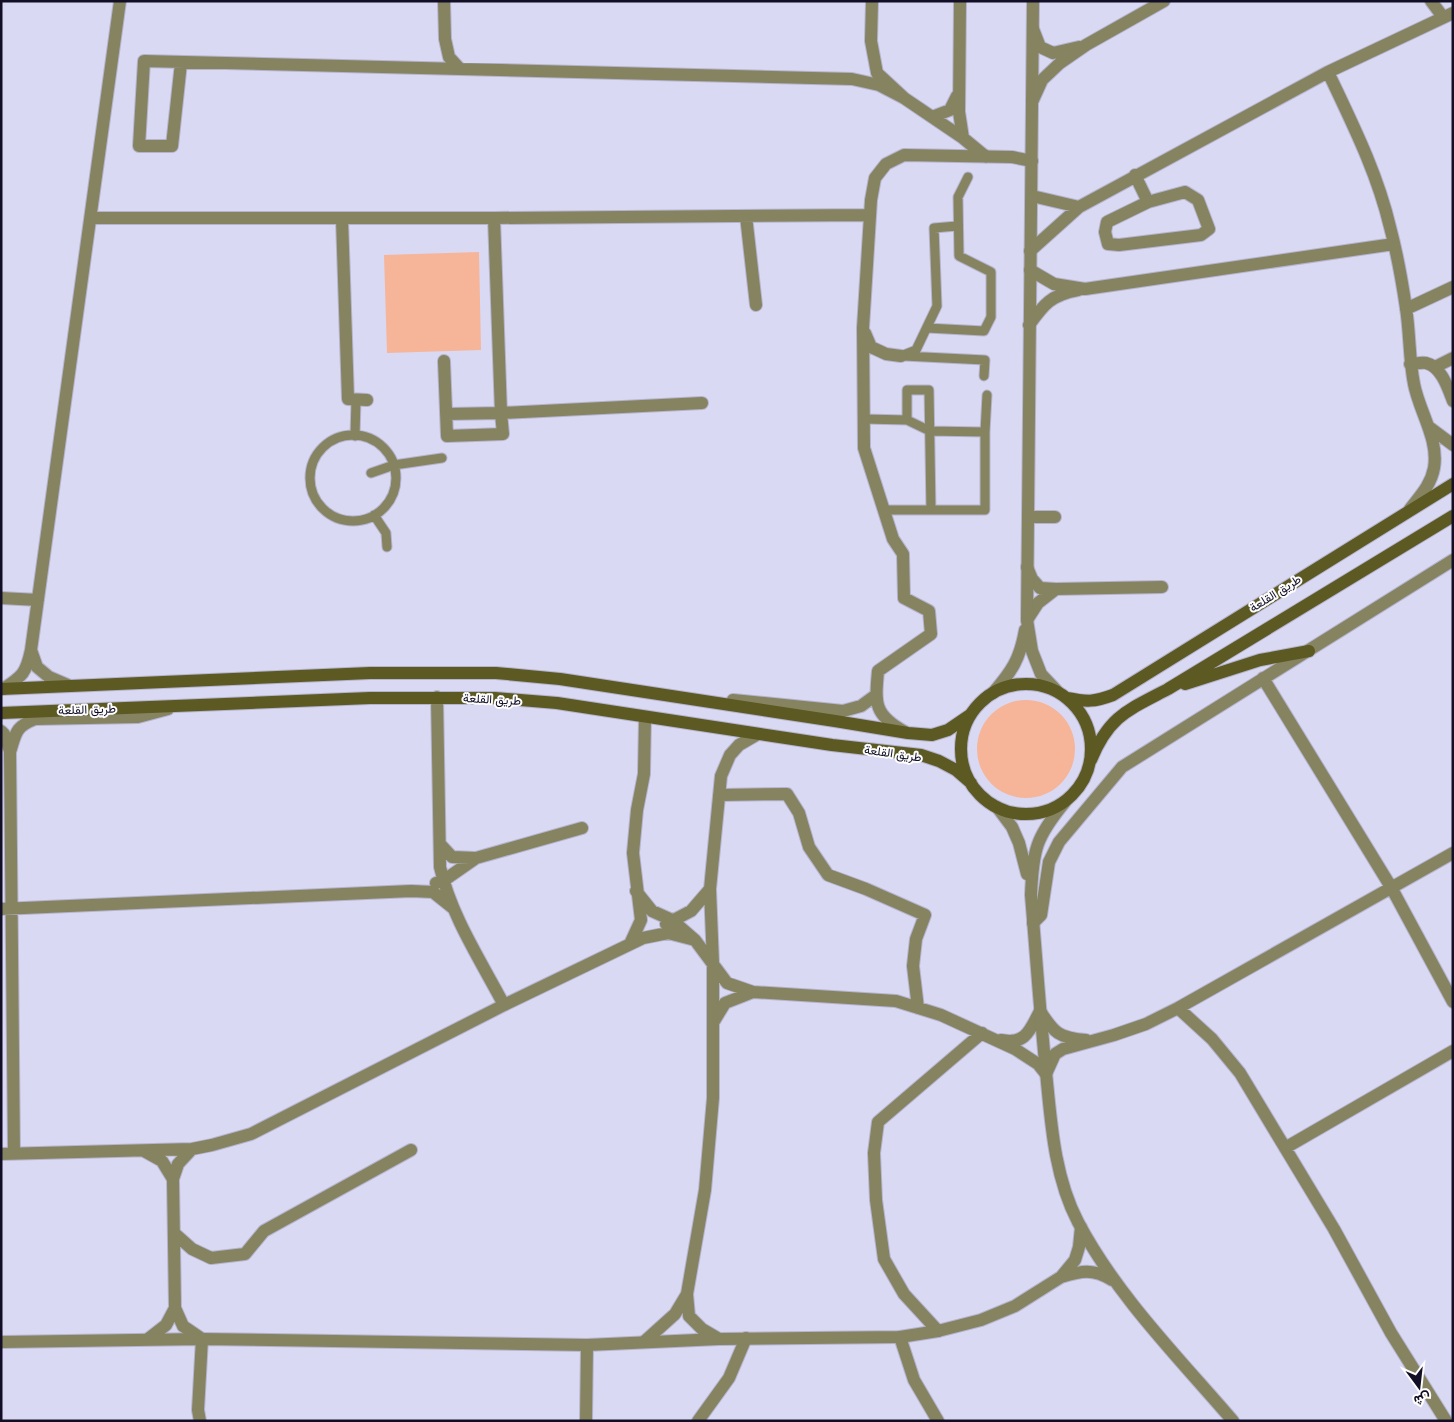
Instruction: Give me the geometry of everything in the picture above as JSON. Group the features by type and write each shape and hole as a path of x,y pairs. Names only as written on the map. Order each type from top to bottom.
{"main road":[{"name":"طريق القلعة","path":"1062,695 1085,702 1097,701 1113,695 1453,484"},
{"name":"طريق القلعة","path":"1091,760 1100,739 1110,726 1127,711 1168,689 1453,516"},
{"path":"1168,689 1260,660 1309,651"},
{"name":"طريق القلعة","path":"2,689 429,672 496,673 560,679 835,720 908,734 932,735 948,730 970,714"},
{"path":"1026,683 1046,686 1062,695 1082,713 1090,734 1091,760 1083,783 1065,802 1048,810 1022,814 996,807 976,792 964,770 961,747 965,726 970,714 983,700 1000,689 1026,683"},
{"name":"طريق القلعة","path":"1,713 437,697 495,698 557,703 832,745 921,756 939,761 956,770 971,783"}],"street":[{"path":"2,689 18,680 27,668 38,600 120,1"},
{"path":"444,1 445,39 448,57 459,68"},
{"path":"872,1 871,41 877,73 904,98"},
{"path":"960,1 959,112 964,149 960,156"},
{"path":"1033,1 1027,620 1032,651 1041,674 1062,695"},
{"path":"1032,103 1042,80 1060,63 1086,45 1164,1"},
{"path":"1030,251 1079,207 1135,175 1328,72 1448,15 1431,1"},
{"path":"1033,28 1040,47 1053,53 1086,45"},
{"path":"180,63 172,146 139,146 144,61 852,78 879,85 904,98 986,156"},
{"path":"1328,72 1364,147 1381,191 1394,244 1406,309 1410,364 1416,397 1435,451 1430,482 1409,511"},
{"path":"932,117 950,110 960,90"},
{"path":"908,734 881,714 876,695 878,671 931,634 929,611 904,598 903,554 893,538 864,448 863,328 870,214 875,178 886,164 904,155 1012,157 1032,161"},
{"path":"1135,175 1148,202"},
{"path":"1185,192 1198,200 1209,229 1201,235 1119,245 1108,244 1104,232 1107,222 1148,202 1185,192"},
{"path":"1032,196 1079,207"},
{"path":"91,218 342,219 870,214"},
{"path":"746,216 756,305"},
{"path":"444,361 447,436 503,434 494,218"},
{"path":"342,219 348,400 361,400"},
{"path":"1029,326 1045,304 1054,297 1069,292 1394,244"},
{"path":"1030,270 1054,284 1085,289"},
{"path":"1406,309 1453,287"},
{"path":"863,328 871,347 886,354 902,356"},
{"path":"1435,367 1453,358"},
{"path":"1410,364 1426,363 1435,367 1442,376 1453,401"},
{"path":"446,414 702,404"},
{"path":"1428,427 1453,445"},
{"path":"1028,517 1055,517"},
{"path":"1033,923 1041,915 1049,862 1059,842 1122,766 1453,560"},
{"path":"1027,567 1032,579 1040,588 1162,587"},
{"path":"993,693 1010,673 1022,650 1027,620 1038,603 1056,589"},
{"path":"1,598 38,600"},
{"path":"30,650 37,667 49,677 70,686"},
{"path":"1263,678 1391,887 1453,1002"},
{"path":"638,691 843,711 861,706 876,695"},
{"path":"437,697 440,867 443,881 453,908 504,1005"},
{"path":"14,1154 7,909 10,752 15,735 22,724 34,719 138,717 180,705"},
{"path":"630,944 641,920 632,853 637,810 644,774 645,716"},
{"path":"1,731 4,734 10,752"},
{"path":"719,1339 702,1329 690,1316 687,1294 705,1190 713,1098 714,1021 710,889 721,776 730,755 739,745 758,734"},
{"path":"719,795 787,794 799,813 809,847 828,875 866,889 925,915 916,939 913,966 918,1008"},
{"path":"1065,802 1039,837 1032,862 1031,895 1050,1120 1059,1174 1081,1227 1101,1262 1135,1307 1233,1421"},
{"path":"996,807 1012,826 1019,843 1031,895"},
{"path":"440,844 452,857 476,858 582,828"},
{"path":"1046,1074 1055,1054 1073,1046 1146,1024 1178,1008 1453,853"},
{"path":"411,891 443,881 476,858"},
{"path":"1,1154 192,1149 251,1134 504,1005 642,938 691,911 710,889"},
{"path":"7,909 411,891 433,892 453,908"},
{"path":"636,891 652,911 672,920 695,940 727,983 753,992 896,1001 941,1015 982,1033 1028,1056 1046,1074"},
{"path":"642,938 668,933 695,940"},
{"path":"714,1021 725,1003 753,992"},
{"path":"1178,1008 1212,1039 1240,1073 1334,1229 1391,1333 1446,1421"},
{"path":"994,1039 1009,1042 1021,1040 1040,1011"},
{"path":"1040,1011 1052,1029 1059,1034 1093,1040"},
{"path":"938,1331 904,1294 884,1259 876,1200 875,1162 878,1122 982,1033"},
{"path":"1285,1148 1453,1051"},
{"path":"192,1149 178,1164 173,1179 175,1308 183,1326 202,1339"},
{"path":"141,1150 162,1161 173,1179"},
{"path":"174,1233 192,1249 211,1258 245,1254 264,1231 411,1150"},
{"path":"1061,1277 1075,1260 1079,1247 1081,1227"},
{"path":"1,1342 202,1339 587,1344 746,1338 900,1337 938,1331 981,1320 1015,1306 1061,1277 1080,1272 1100,1273 1116,1282"},
{"path":"645,1341 675,1314 687,1294"},
{"path":"148,1339 166,1324 175,1308"},
{"path":"900,1337 914,1380 938,1421"},
{"path":"698,1421 730,1378 746,1338"},
{"path":"200,1421 198,1410 202,1339"},
{"path":"586,1421 587,1344"}],"lane":[{"path":"927,328 984,330 991,317 990,272 959,256 958,197 968,178"},
{"path":"902,356 916,350 937,306 934,228 958,226"},
{"path":"902,356 984,360 984,376"},
{"path":"907,420 906,390 929,390 931,510"},
{"path":"884,510 985,510 986,395"},
{"path":"355,436 361,400"},
{"path":"864,418 907,420 930,431 985,432"},
{"path":"345,436 362,436 375,441 387,451 394,465 397,481 393,496 385,508 368,519 348,522 331,516 319,506 310,488 313,462 320,451 330,442 345,436"},
{"path":"371,473 394,465 442,458"},
{"path":"374,516 386,533 387,547"}],"shaded area":[{"path":"479,252 481,350 387,353 384,255"},
{"path":"1026,700 1045,704 1060,715 1071,730 1075,749 1071,768 1060,783 1045,794 1026,798 1007,794 992,783 981,768 977,749 981,730 992,715 1007,704"}]}
